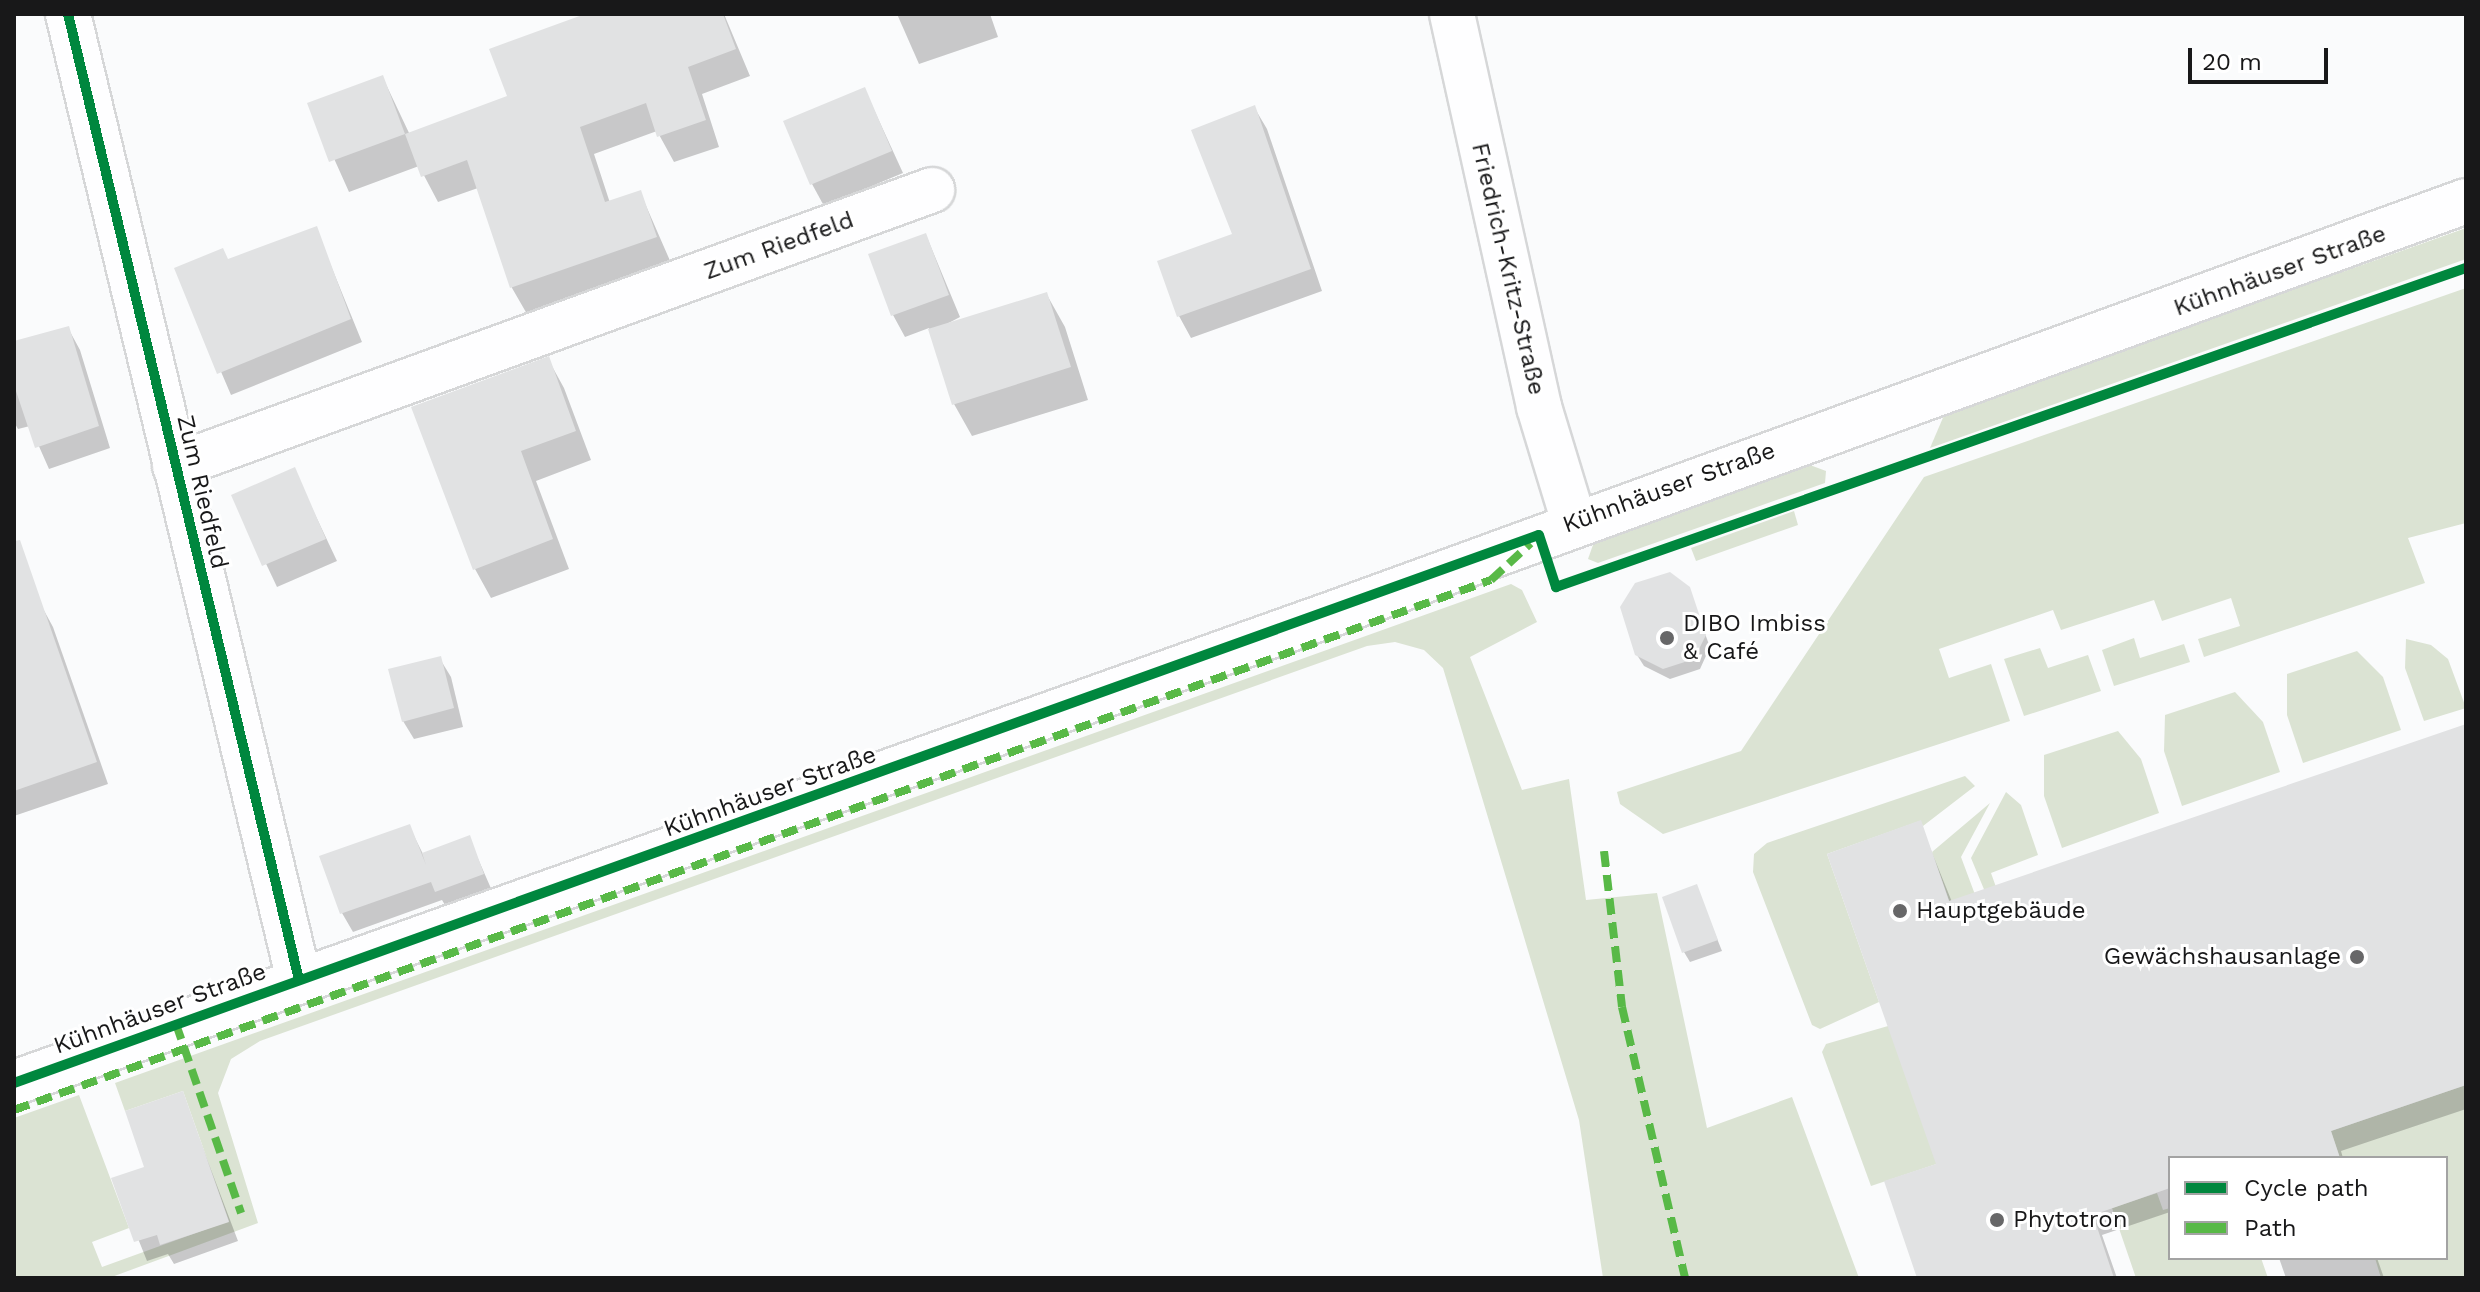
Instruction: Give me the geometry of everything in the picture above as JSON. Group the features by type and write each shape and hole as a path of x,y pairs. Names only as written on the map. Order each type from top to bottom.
{"street":[{"name":"Zum Riedfeld","path":"68,14 299,980"},
{"name":"Friedrich-Kritz-Straße","path":"1452,14 1539,407 1574,522"},
{"name":"Zum Riedfeld","path":"175,466 932,190"},
{"name":"Kühnhäuser Straße","path":"14,1083 1343,610 1574,522 2466,201"}],"green space":[{"path":"2466,228 2466,259 1930,448 1945,413"},
{"path":"2466,288 2466,523 2408,538 2425,583 2204,657 2198,639 2240,626 2231,598 2162,621 2154,600 2061,630 2053,610 1939,649 1949,678 1991,664 2010,721 1663,834 1620,804 1617,792 1741,751 1924,477"},
{"path":"1810,465 1826,471 1825,483 1598,563 1588,559 1594,542"},
{"path":"1794,511 1798,525 1696,561 1691,548"},
{"path":"1511,584 1522,590 1537,622 1470,657 1522,790 1569,779 1586,900 1657,893 1707,1128 1792,1097 1859,1278 1603,1278 1579,1120 1443,668 1424,650 1395,642 1367,646 260,1041 231,1059 218,1093 258,1223 109,1278 14,1278 14,1118 79,1095 129,1228 92,1242 102,1267 229,1221 183,1091 125,1111 115,1083"},
{"path":"2134,638 2140,658 2184,644 2190,662 2114,686 2102,650"},
{"path":"2406,639 2431,645 2448,659 2466,708 2424,721 2405,668"},
{"path":"2040,648 2048,668 2088,655 2101,691 2024,716 2004,659"},
{"path":"2357,651 2383,677 2401,730 2303,763 2287,715 2287,674"},
{"path":"2235,692 2263,722 2280,772 2182,806 2164,751 2165,715"},
{"path":"2118,731 2141,759 2159,813 2062,848 2044,796 2044,755"},
{"path":"1965,776 1975,786 1923,826 1920,821 1827,854 1879,1002 1820,1029 1812,1025 1753,872 1754,854 1767,843"},
{"path":"2006,792 2021,805 2038,855 1991,873 2076,1111 1971,858"},
{"path":"1990,803 1961,857 1999,959 1973,968 1932,852"},
{"path":"1888,1026 2053,1125 1871,1186 1822,1052 1826,1044"},
{"path":"2466,1085 2466,1278 2381,1278 2376,1260 2448,1260 2448,1156 2339,1156 2331,1131"},
{"path":"2157,1193 2163,1210 2168,1209 2168,1260 2262,1260 2268,1278 2136,1278 2112,1208"}],"building":[{"path":"585,14 723,14 736,49 688,67 706,120 657,137 646,103 580,127 605,202 641,190 657,237 510,288 467,160 421,177 405,134 507,96 489,49"},
{"path":"383,75 405,134 329,162 307,103"},
{"path":"865,87 892,151 810,185 783,121"},
{"path":"1255,105 1311,269 1177,317 1157,261 1232,234 1191,130"},
{"path":"317,226 351,319 217,374 174,268 223,248 228,259"},
{"path":"926,233 949,295 891,316 868,254"},
{"path":"1047,292 1071,367 952,405 928,329"},
{"path":"69,326 99,426 35,448 14,385 14,341"},
{"path":"549,356 576,431 521,451 553,539 473,570 411,407"},
{"path":"295,467 326,539 262,566 231,495"},
{"path":"20,540 97,762 14,791 14,541"},
{"path":"1670,572 1690,587 1706,635 1694,659 1663,669 1635,655 1620,607 1635,583"},
{"path":"441,656 454,708 402,722 388,669"},
{"path":"2466,724 2466,1085 2331,1131 2339,1156 2168,1156 2168,1189 2093,1215 2114,1278 1917,1278 1884,1181 1936,1164 1827,854 1921,820 1949,901"},
{"path":"410,824 426,865 422,853 470,835 484,874 435,892 431,882 340,914 319,856"},
{"path":"1697,884 1718,940 1682,953 1662,897"},
{"path":"183,1091 229,1222 160,1245 157,1235 134,1242 111,1178 144,1167 125,1111"}],"marked path":[{"path":"14,1110 1491,580 1531,543"},
{"path":"1604,851 1622,1007 1685,1278"},
{"path":"176,1024 241,1213"}],"cycle path":[{"path":"68,14 299,980"},
{"path":"14,1083 1539,535 1556,587 2466,268"}],"place":[{"name":"DIBO Imbiss & Café","path":"1667,638"},
{"name":"Hauptgebäude","path":"1900,911"},
{"name":"Gewächshausanlage","path":"2357,957"},
{"name":"Phytotron","path":"1997,1220"}]}
